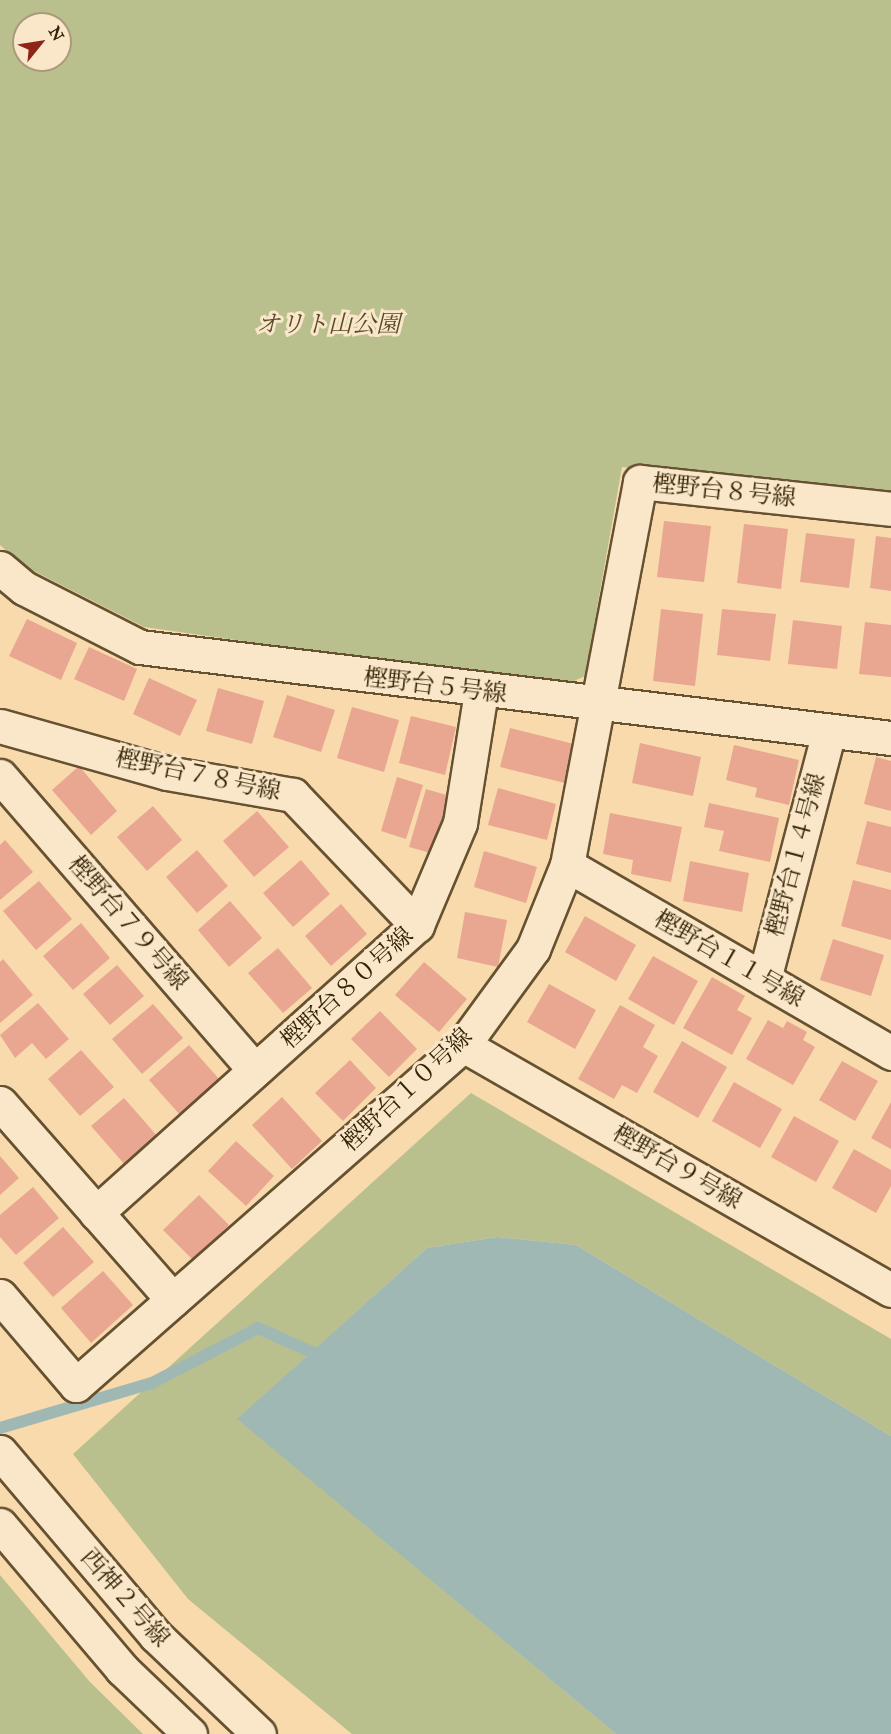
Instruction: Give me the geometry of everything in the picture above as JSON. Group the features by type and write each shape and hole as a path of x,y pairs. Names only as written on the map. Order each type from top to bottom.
{"street":[{"name":"樫野台８号線","path":"598,706 640,482 891,509"},
{"name":"樫野台５号線","path":"0,568 24,588 140,647 481,692 891,738"},
{"name":"樫野台８０号線","path":"96,1213 417,925 460,823 481,692"},
{"name":"樫野台１０号線","path":"0,1296 76,1385 463,1045 533,949 567,865 598,706"},
{"name":"樫野台７８号線","path":"0,726 167,772 293,795 417,925"},
{"name":"樫野台１４号線","path":"764,979 829,731"},
{"name":"樫野台７９号線","path":"0,776 255,1070"},
{"name":"樫野台１１号線","path":"567,865 891,1053"},
{"name":"樫野台９号線","path":"463,1045 891,1290"},
{"path":"0,1102 173,1300"},
{"name":"西神２号線","path":"0,1452 156,1636 259,1734"},
{"name":"西神２号線","path":"0,1525 122,1669 190,1734"}],"green space":[{"name":"オリト山公園","path":"0,0 891,0 891,492 622,467 585,676 561,687 144,627 24,566 0,545"},
{"path":"471,1093 891,1339 891,1436 576,1245 497,1237 427,1248 238,1419 616,1734 352,1734 188,1599 73,1454"},
{"path":"0,1575 90,1682 143,1734 0,1734"}],"water":[{"path":"497,1237 576,1245 891,1436 891,1734 616,1734 237,1419 427,1248"}],"building":[{"path":"664,521 711,526 704,582 657,577"},
{"path":"744,524 788,529 781,589 737,583"},
{"path":"806,533 855,539 849,588 800,582"},
{"path":"876,536 891,538 891,591 870,588"},
{"path":"661,609 703,614 695,686 653,681"},
{"path":"722,609 776,614 770,661 717,655"},
{"path":"27,619 77,643 61,680 9,656"},
{"path":"793,620 842,626 837,669 788,664"},
{"path":"865,622 891,625 891,677 859,674"},
{"path":"89,647 137,669 124,701 74,679"},
{"path":"149,678 197,700 180,736 133,714"},
{"path":"218,688 264,701 252,744 206,731"},
{"path":"287,695 335,710 321,752 273,737"},
{"path":"352,707 399,720 384,772 337,758"},
{"path":"411,716 456,727 445,775 399,763"},
{"path":"510,728 574,744 565,783 500,767"},
{"path":"640,743 701,757 693,796 632,783"},
{"path":"734,745 799,760 789,805 755,797 757,788 726,780"},
{"path":"876,757 891,761 891,811 864,804"},
{"path":"79,766 117,811 91,835 52,790"},
{"path":"397,777 423,785 406,839 381,831"},
{"path":"498,788 556,804 547,840 488,825"},
{"path":"426,789 450,796 434,854 409,847"},
{"path":"709,803 779,818 770,862 719,851 724,831 704,827"},
{"path":"153,806 182,840 147,871 117,837"},
{"path":"257,811 289,847 254,877 223,841"},
{"path":"610,813 682,827 671,882 631,874 633,860 603,854"},
{"path":"867,821 891,827 891,873 856,864"},
{"path":"5,840 33,872 0,900 0,845"},
{"path":"197,850 228,886 197,913 166,877"},
{"path":"484,851 537,867 526,903 474,887"},
{"path":"301,860 330,894 293,927 263,893"},
{"path":"690,861 749,873 742,912 683,901"},
{"path":"853,880 891,890 891,940 841,926"},
{"path":"39,881 72,919 36,950 3,911"},
{"path":"230,901 262,938 229,967 198,930"},
{"path":"341,904 367,934 331,966 305,936"},
{"path":"465,912 507,920 498,967 457,958"},
{"path":"585,916 636,945 616,981 565,952"},
{"path":"81,923 110,958 73,990 43,956"},
{"path":"833,939 884,955 871,996 820,980"},
{"path":"278,948 312,988 283,1013 248,973"},
{"path":"653,956 698,981 674,1025 628,999"},
{"path":"3,959 33,995 0,1023 0,962"},
{"path":"424,962 467,999 439,1032 395,995"},
{"path":"117,965 144,996 110,1025 83,994"},
{"path":"712,977 745,996 737,1010 752,1018 732,1055 683,1028"},
{"path":"549,984 596,1010 575,1049 527,1022"},
{"path":"38,1003 69,1039 46,1059 32,1043 15,1058 0,1035"},
{"path":"153,1004 183,1038 142,1074 112,1039"},
{"path":"620,1005 655,1025 643,1047 658,1056 637,1093 622,1085 614,1099 578,1079"},
{"path":"380,1011 417,1049 389,1077 351,1039"},
{"path":"768,1020 783,1028 787,1021 807,1032 803,1040 815,1047 793,1085 746,1059"},
{"path":"682,1041 727,1067 698,1118 653,1092"},
{"path":"189,1045 220,1080 180,1115 149,1080"},
{"path":"81,1050 114,1087 80,1116 48,1079"},
{"path":"350,1060 376,1088 343,1121 315,1093"},
{"path":"842,1061 878,1081 855,1121 819,1100"},
{"path":"734,1082 782,1109 760,1148 712,1121"},
{"path":"282,1097 322,1141 292,1169 252,1125"},
{"path":"124,1098 159,1138 126,1166 91,1126"},
{"path":"891,1102 891,1149 871,1138"},
{"path":"794,1116 839,1141 816,1182 771,1157"},
{"path":"236,1141 274,1176 246,1206 208,1171"},
{"path":"854,1149 891,1170 891,1186 876,1213 832,1188"},
{"path":"0,1156 19,1178 0,1195"},
{"path":"33,1187 59,1218 16,1255 0,1237 0,1215"},
{"path":"199,1195 229,1225 193,1260 163,1230"},
{"path":"63,1227 94,1262 53,1297 23,1263"},
{"path":"103,1271 133,1305 91,1343 61,1308"}],"waterway":[{"path":"0,1428 152,1383 258,1328 327,1359"}]}
